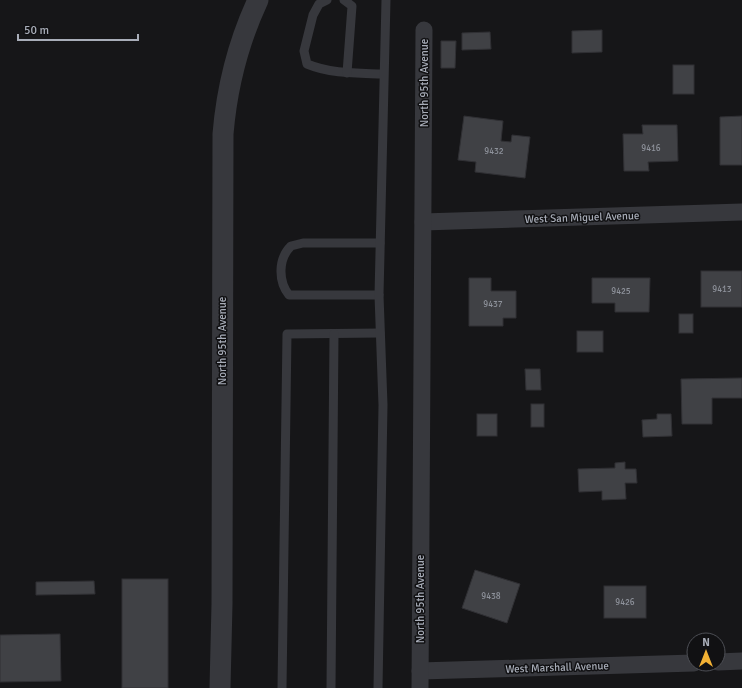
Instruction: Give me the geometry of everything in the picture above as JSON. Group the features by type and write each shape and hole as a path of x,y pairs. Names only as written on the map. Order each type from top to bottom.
{"street":[{"name":"North 95th Avenue","path":"220,688 222,604 223,134 230,76 248,20 258,0"},
{"name":"North 95th Avenue","path":"420,688 424,30"},
{"name":"West San Miguel Avenue","path":"423,222 742,212"},
{"path":"726,662 742,662"},
{"name":"West Marshall Avenue","path":"420,671 686,663"}],"lane":[{"path":"327,0 319,4 313,15 304,51 307,64 321,70 347,73 383,74"},
{"path":"344,0 352,6 347,73"},
{"path":"378,688 383,406 379,296 383,74 386,0"},
{"path":"379,296 289,295 284,289 281,270 282,259 290,246 303,243 380,243"},
{"path":"282,688 287,334 380,333"},
{"path":"331,688 334,334"}],"building":[{"path":"602,30 602,52 572,53 572,31"},
{"path":"490,32 491,49 462,50 462,33"},
{"path":"441,41 456,41 455,68 441,68"},
{"path":"673,65 694,65 694,94 673,94"},
{"path":"464,116 503,121 501,141 511,142 512,135 530,137 525,178 475,172 476,162 458,160"},
{"path":"742,116 742,165 720,165 720,117"},
{"path":"642,125 677,125 678,161 648,162 649,171 624,171 623,134 643,134"},
{"path":"701,271 742,271 742,307 701,307"},
{"path":"469,278 491,278 491,291 516,291 516,318 503,318 503,326 469,326"},
{"path":"592,278 650,278 649,312 615,312 615,303 592,303"},
{"path":"679,314 693,314 693,333 679,333"},
{"path":"577,331 603,331 603,352 577,352"},
{"path":"525,369 540,369 541,390 526,390"},
{"path":"742,378 742,398 712,398 712,424 682,424 681,379"},
{"path":"531,404 544,404 544,427 531,427"},
{"path":"477,414 497,414 497,436 477,436"},
{"path":"657,414 671,414 672,436 643,437 642,420 657,419"},
{"path":"625,462 625,469 636,469 637,483 625,483 626,499 602,500 602,491 579,492 578,469 615,468 615,463"},
{"path":"475,570 520,584 507,623 462,608"},
{"path":"122,579 168,579 168,688 122,688"},
{"path":"94,581 95,594 36,595 36,582"},
{"path":"604,586 646,586 646,618 604,618"},
{"path":"60,634 61,681 0,682 0,635"}]}
